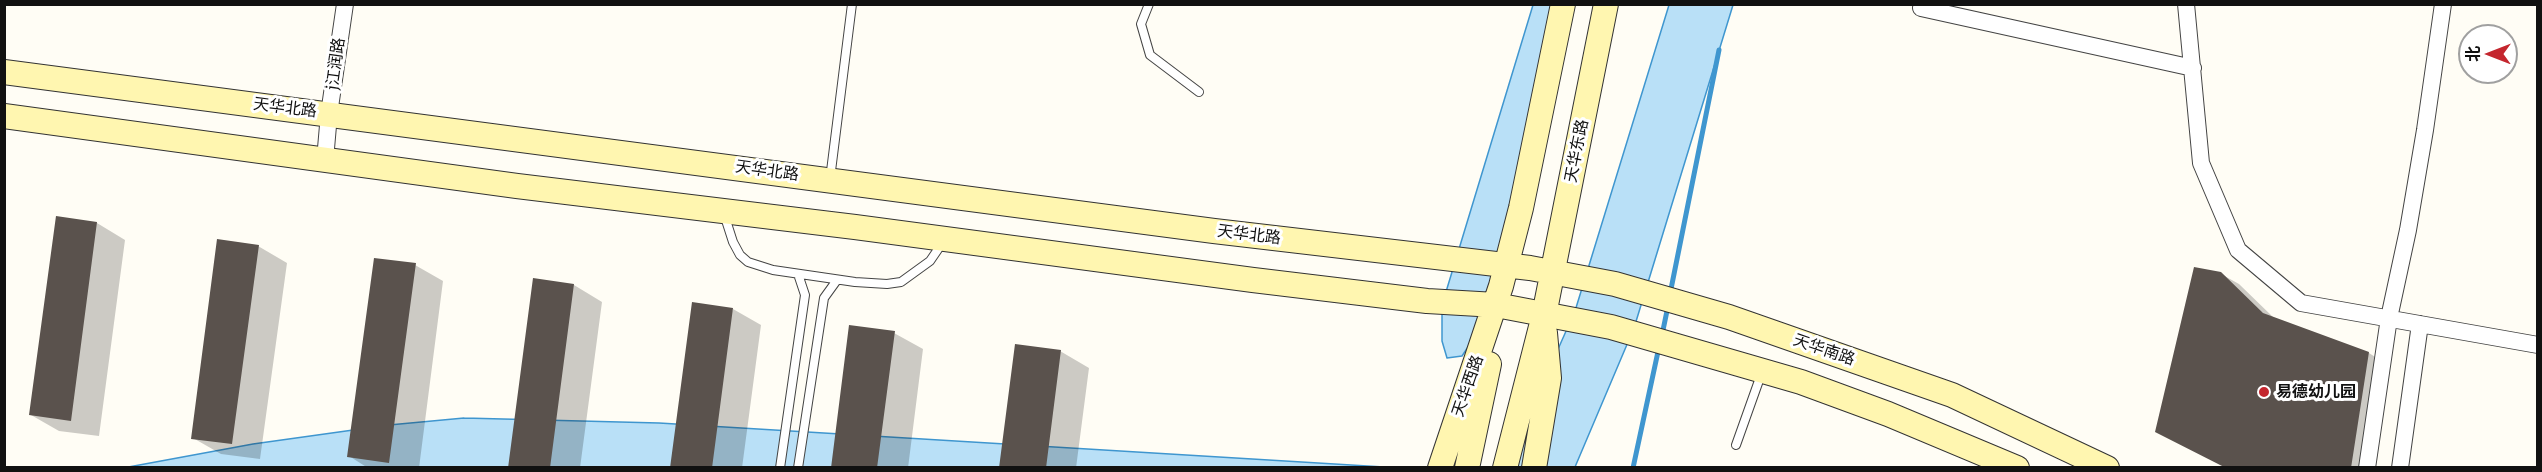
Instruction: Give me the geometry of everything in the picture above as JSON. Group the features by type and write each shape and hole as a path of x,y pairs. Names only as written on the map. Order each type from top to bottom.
{"main road":[{"name":"天华东路","path":"1517,279 1521,208 1563,4"},
{"name":"天华东路","path":"1517,279 1606,4"},
{"name":"天华北路","path":"4,72 1214,231 1517,279"},
{"name":"天华北路","path":"4,116 518,186 1427,302 1517,279"},
{"name":"天华北路","path":"1517,279 1520,309 1546,306"},
{"name":"天华东路","path":"1517,279 1546,306"},
{"name":"天华南路","path":"1517,279 1615,284 1729,317 1952,395 2107,468"},
{"name":"天华西路","path":"1440,468 1517,279"},
{"name":"天华西路","path":"1467,468 1489,365 1517,279"},
{"path":"1546,306 1801,382 1888,414 2017,468"},
{"path":"1505,468 1546,306"},
{"path":"1534,468 1549,378 1546,306"}],"street":[{"name":"j江润路","path":"326,160 329,114 345,4"},
{"path":"2186,4 2201,163 2238,250 2301,303 2538,345"},
{"path":"2367,468 2389,318 2423,141 2443,4"},
{"path":"1921,8 2193,68"},
{"path":"2400,468 2420,324"}],"lane":[{"path":"830,180 852,4"},
{"path":"1149,4 1141,24 1150,55 1200,92"},
{"path":"723,211 733,242 740,255 759,267 837,280 887,284 901,282 930,261 945,239"},
{"path":"780,468 805,295 798,274"},
{"path":"798,468 824,298 837,280"},
{"path":"1736,445 1762,371"}],"water":[{"path":"1533,5 1572,5 1482,326 1462,356 1447,358 1442,341 1442,305"},
{"path":"1669,5 1733,5 1634,328 1575,467 1505,468 1575,311"},
{"path":"464,418 659,423 1384,467 123,468 253,444 389,425"}],"building":[{"path":"56,216 97,222 71,421 29,415"},
{"path":"217,239 259,245 232,444 191,439"},
{"path":"374,258 416,263 389,463 347,457"},
{"name":"易德幼儿园","path":"2194,267 2221,272 2263,313 2369,352 2351,468 2226,468 2155,432"},
{"path":"533,278 574,284 550,468 508,468"},
{"path":"692,302 733,308 712,468 670,468"},
{"path":"849,325 895,331 877,468 831,468"},
{"path":"1015,344 1061,350 1046,468 999,468"}],"waterway":[{"path":"1670,294 1719,50"},
{"path":"1662,335 1668,306"},
{"path":"1633,468 1659,347"}],"place":[{"name":"易德幼儿园","path":"2264,392"}]}
